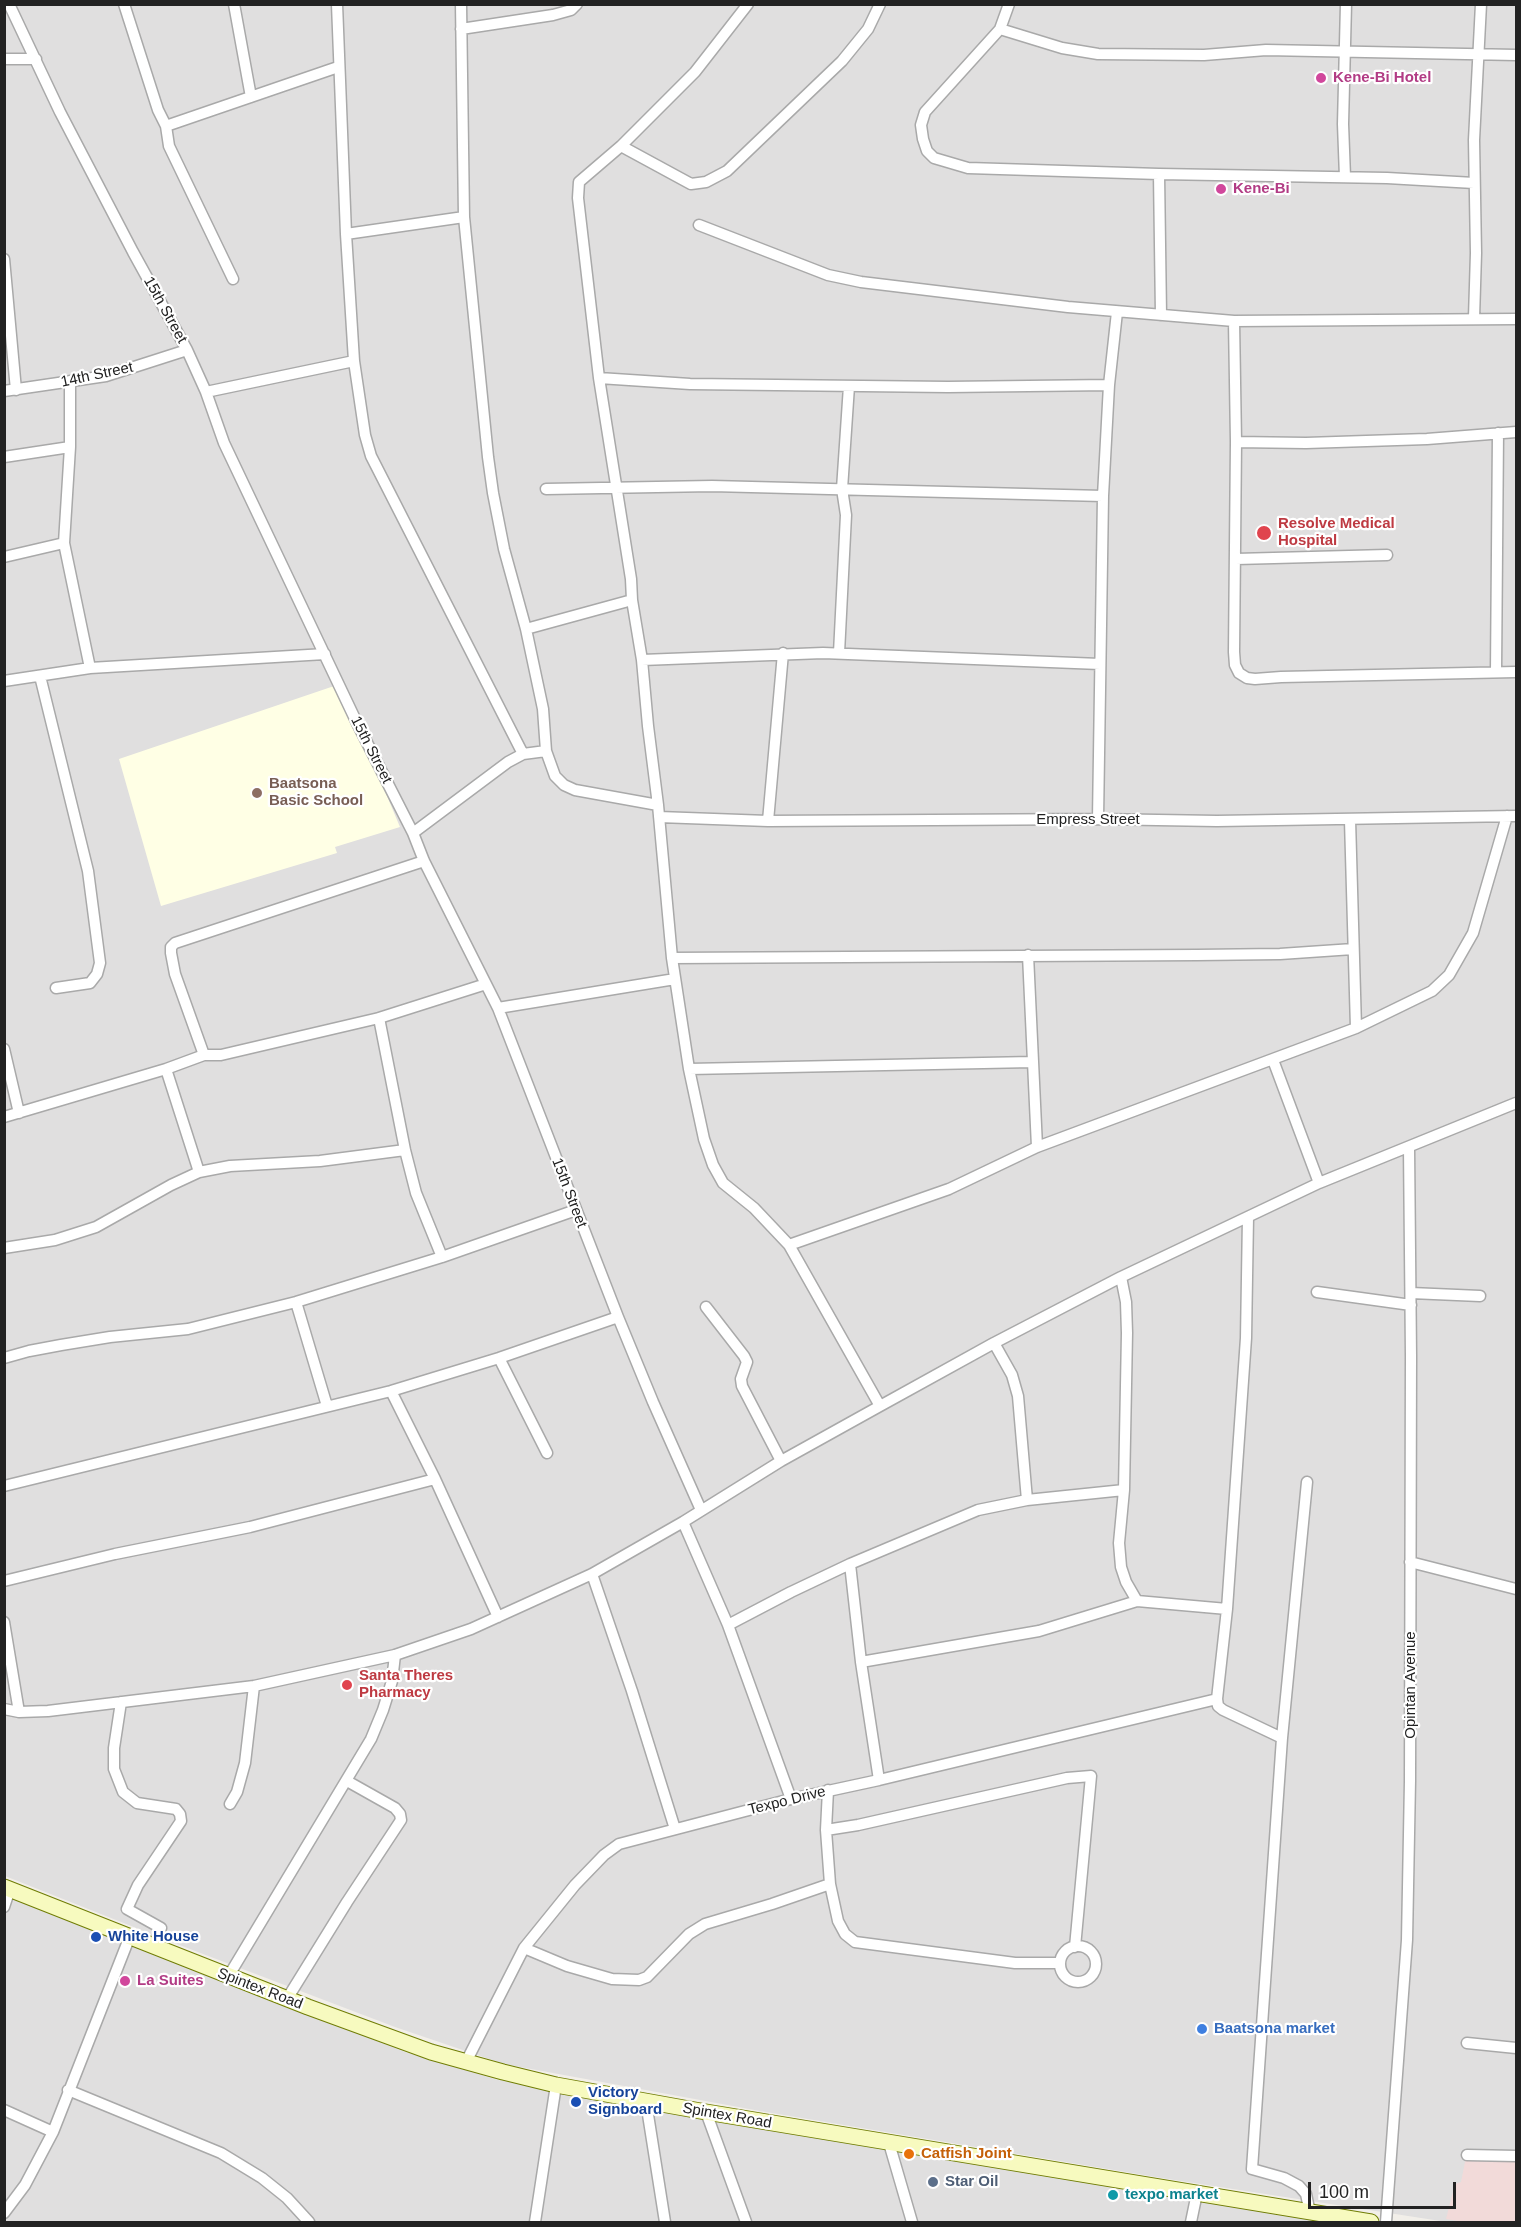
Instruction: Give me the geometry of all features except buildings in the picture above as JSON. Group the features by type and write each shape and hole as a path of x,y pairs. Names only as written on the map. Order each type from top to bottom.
{"main road":[{"name":"Spintex Road","path":"7,1888 228,1977 431,2052 556,2085 1371,2223"}],"street":[{"name":"15th Street","path":"9,4 96,182 187,350 206,392 224,443 357,723 498,1008 618,1317 701,1510"},
{"path":"124,4 158,111 166,126 169,146 233,279"},
{"path":"234,4 251,97"},
{"path":"337,4 338,67 354,361 360,410 371,456 523,754"},
{"path":"461,4 464,217 493,493 504,549 526,629 543,709 546,751 555,776 564,785 575,790 658,805"},
{"path":"461,29 553,15 571,10 577,4"},
{"path":"748,4 695,72 621,146 579,182 578,198 599,378 632,579 632,600 642,660 672,958 689,1069 704,1139 713,1166 723,1183 754,1208 789,1245 880,1406"},
{"path":"621,146 692,184 706,182 727,171 842,61 868,29 880,4"},
{"path":"1009,4 1000,28 925,112 921,125 923,139 927,151 934,158 968,168 1420,179 1474,183"},
{"path":"1345,177 1343,124 1346,4"},
{"path":"1474,318 1476,253 1474,183 1477,54 1481,4"},
{"path":"1000,28 1062,48 1098,54 1204,55 1266,51 1516,55"},
{"path":"4,58 36,59"},
{"path":"166,126 338,67"},
{"path":"1159,174 1161,315"},
{"path":"346,234 464,217"},
{"path":"699,225 803,266 861,282 1117,312 1234,321 1516,319"},
{"path":"4,259 10,390"},
{"path":"1098,819 1103,496 1109,385 1117,312"},
{"path":"1234,321 1235,665 1239,674 1247,678 1516,672"},
{"name":"14th Street","path":"10,390 106,376 187,350"},
{"path":"206,392 354,361"},
{"path":"599,378 690,384 948,387 1109,385"},
{"path":"69,381 70,447 64,543 90,668"},
{"path":"839,653 846,515 842,489 849,386"},
{"path":"1236,442 1306,443 1427,439 1516,432"},
{"path":"1496,671 1497,433"},
{"path":"4,457 70,447"},
{"path":"546,489 712,486 1103,496"},
{"path":"4,557 64,543"},
{"path":"1236,559 1387,555"},
{"path":"526,629 632,600"},
{"path":"642,660 783,653 839,653 1100,664"},
{"path":"768,821 783,653"},
{"path":"4,681 90,668 326,654"},
{"path":"40,676 88,871 100,963 97,974 90,982 56,988"},
{"path":"413,833 508,762 523,754 546,751"},
{"name":"Empress Street","path":"659,816 768,821 1098,819 1217,821 1512,816"},
{"path":"789,1245 949,1189 1037,1147 1356,1028 1423,997 1449,975 1473,933 1512,816"},
{"path":"1350,820 1356,1028"},
{"path":"204,1054 175,974 171,953 171,947 175,943 424,861"},
{"path":"672,958 1280,954 1353,949"},
{"path":"1028,955 1037,1147"},
{"path":"498,1008 675,979"},
{"path":"4,1117 166,1069 204,1054 221,1055 379,1018 486,984"},
{"path":"379,1018 405,1150 416,1193 442,1257"},
{"path":"4,1049 19,1113"},
{"path":"1273,1060 1319,1183"},
{"path":"689,1069 1032,1062"},
{"path":"166,1069 199,1172"},
{"path":"4,1708 19,1712 48,1711 254,1686 395,1655 498,1617 592,1574 683,1522 782,1461 994,1342 1121,1277 1319,1183 1516,1104"},
{"name":"Opintan Avenue","path":"1386,2223 1407,1940 1412,1720 1409,1147"},
{"path":"4,1248 55,1240 96,1227 199,1172 230,1166 320,1161 405,1150"},
{"path":"4,1358 29,1351 110,1337 188,1329 296,1302 442,1257 576,1210"},
{"path":"1248,1217 1246,1338 1227,1609 1217,1699 1218,1706 1223,1710 1282,1737"},
{"path":"1121,1277 1126,1302 1127,1333 1124,1490 1119,1543 1121,1567 1129,1590 1137,1600"},
{"path":"1317,1292 1411,1305"},
{"path":"1411,1293 1480,1296"},
{"path":"296,1302 327,1406"},
{"path":"706,1307 747,1362 741,1379 742,1386 782,1461"},
{"path":"4,1486 391,1391 499,1358 618,1317"},
{"path":"994,1342 1012,1375 1018,1396 1027,1500"},
{"path":"499,1358 547,1453"},
{"path":"391,1391 435,1479 498,1617"},
{"path":"4,1581 115,1554 250,1527 435,1479"},
{"path":"1307,1482 1282,1737 1252,2169 1284,2178 1299,2186 1306,2194 1310,2213"},
{"path":"728,1625 850,1564 978,1510 1002,1503 1124,1490"},
{"path":"683,1522 728,1625 791,1799"},
{"path":"1410,1562 1516,1589"},
{"path":"850,1564 861,1662 879,1780"},
{"path":"592,1574 632,1691 675,1829"},
{"path":"861,1662 1039,1630 1137,1600 1227,1609"},
{"path":"4,1622 19,1712"},
{"path":"228,1977 371,1739 392,1681 395,1655"},
{"path":"230,1804 237,1792 245,1763 254,1686"},
{"name":"Texpo Drive","path":"466,2062 525,1948 575,1885 604,1855 619,1845 791,1799 1217,1699"},
{"path":"121,1702 114,1748 114,1769 123,1792 137,1803 176,1809 181,1821 138,1885 128,1909 160,1928 154,1946"},
{"path":"826,1830 858,1825 1067,1778 1091,1776 1075,1947"},
{"path":"287,1999 401,1820 395,1808 347,1781"},
{"path":"828,1790 826,1830 830,1884 838,1921 845,1934 855,1942 1016,1963 1060,1962"},
{"path":"525,1948 567,1966 627,1981 639,1980 647,1977 689,1934 705,1924 830,1884"},
{"path":"4,1907 7,1888"},
{"path":"4,2213 25,2185 53,2132 130,1936"},
{"path":"1075,1947 1084,1948 1092,1953 1096,1962 1092,1975 1080,1982 1071,1981 1064,1976 1060,1962 1066,1950 1075,1947"},
{"path":"1467,2043 1516,2048"},
{"path":"535,2223 556,2085"},
{"path":"68,2090 221,2153 262,2178 286,2198 309,2223"},
{"path":"646,2102 665,2223"},
{"path":"4,2110 53,2132"},
{"path":"706,2112 746,2223"},
{"path":"889,2143 912,2223"},
{"path":"1467,2155 1516,2156"},
{"path":"1191,2223 1197,2193"}],"shaded area":[{"path":"4,5 1516,5 1516,2222 1447,2222 1168,2179 760,2111 504,2064 395,2027 5,1876"},
{"name":"Baatsona Basic School","path":"340,684 400,827 335,847 337,853 161,906 119,759"},
{"path":"4,1893 405,2052 498,2080 848,2141 1016,2167 1214,2204 1331,2222 5,2222"},
{"path":"1466,2157 1516,2161 1516,2222 1463,2222 1446,2219 1455,2184 1461,2182"}],"place":[{"name":"Kene-Bi Hotel","path":"1321,78"},
{"name":"Kene-Bi","path":"1221,189"},
{"name":"Resolve Medical Hospital","path":"1264,533"},
{"name":"Baatsona Basic School","path":"257,793"},
{"name":"Santa Theres Pharmacy","path":"347,1685"},
{"name":"White House","path":"96,1937"},
{"name":"La Suites","path":"125,1981"},
{"name":"Baatsona market","path":"1202,2029"},
{"name":"Victory Signboard","path":"576,2102"},
{"name":"Catfish Joint","path":"909,2154"},
{"name":"Star Oil","path":"933,2182"},
{"name":"texpo market","path":"1113,2195"}]}
